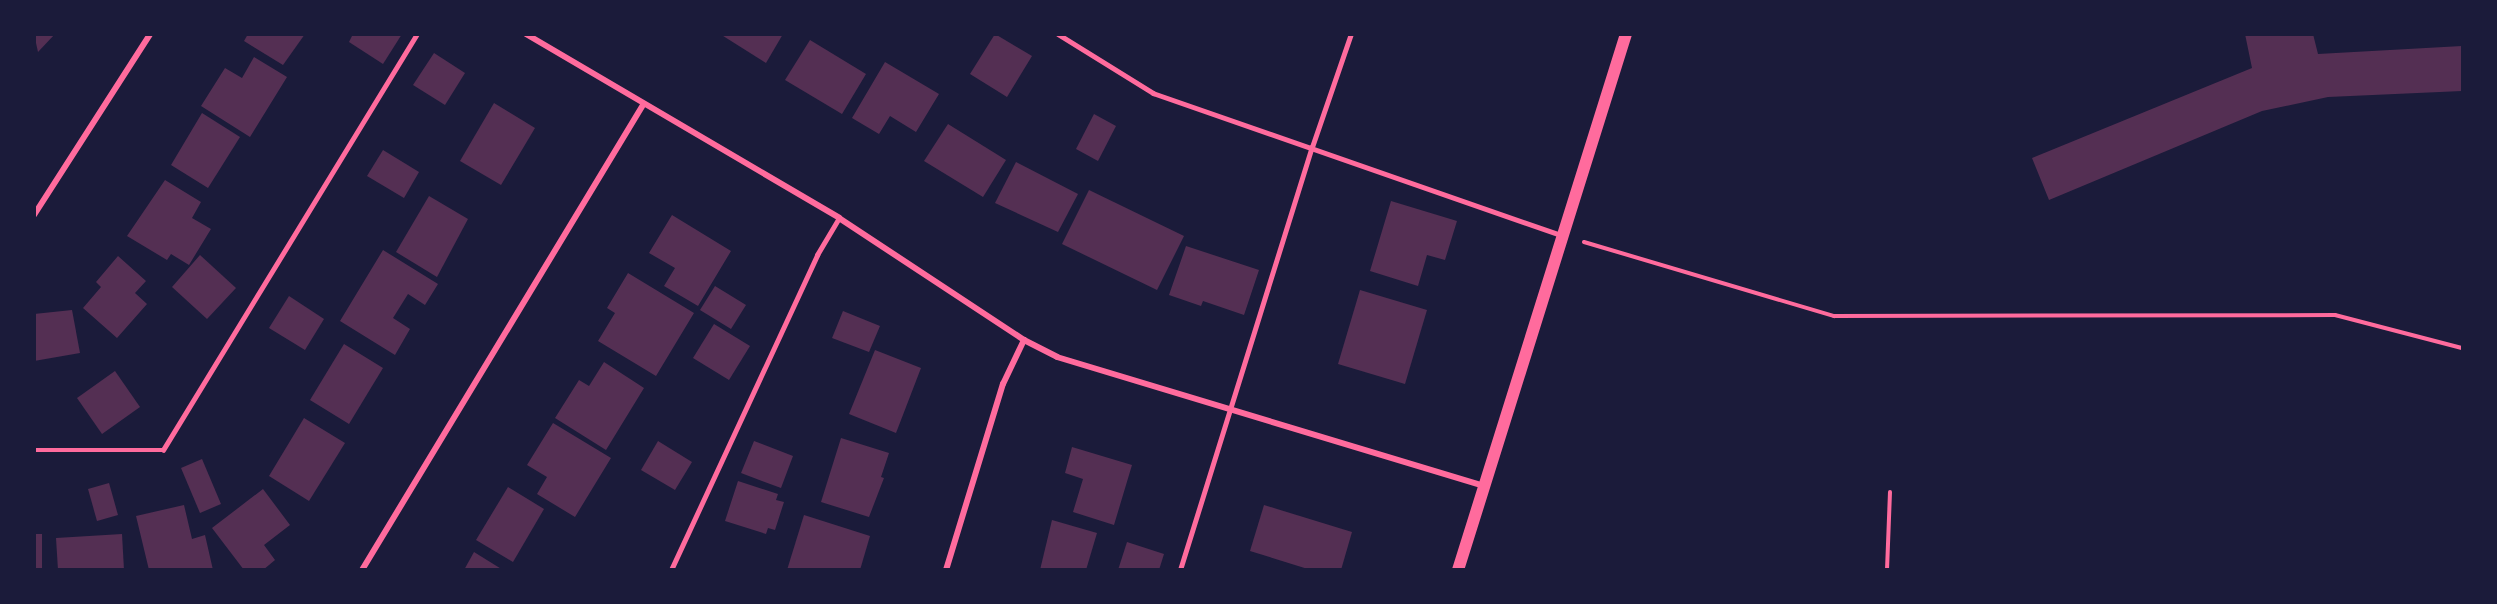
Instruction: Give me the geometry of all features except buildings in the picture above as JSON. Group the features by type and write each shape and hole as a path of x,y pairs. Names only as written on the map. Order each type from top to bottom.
{"main road":[{"path":"1458,570 1561,235 1626,34"}],"street":[{"path":"34,215 150,34"},
{"path":"526,34 643,105 839,218 1024,340 1057,357 1230,412 1483,486"},
{"path":"362,570 643,105"},
{"path":"946,570 1003,384 1024,340"}],"lane":[{"path":"34,450 163,450 417,34"},
{"path":"1058,34 1153,93 1561,235"},
{"path":"1180,570 1312,147 1351,34"},
{"path":"671,570 817,255 839,218"}],"path":[{"path":"1561,235 1834,316 2335,315 2463,348"},
{"path":"1887,570 1890,492"}]}
